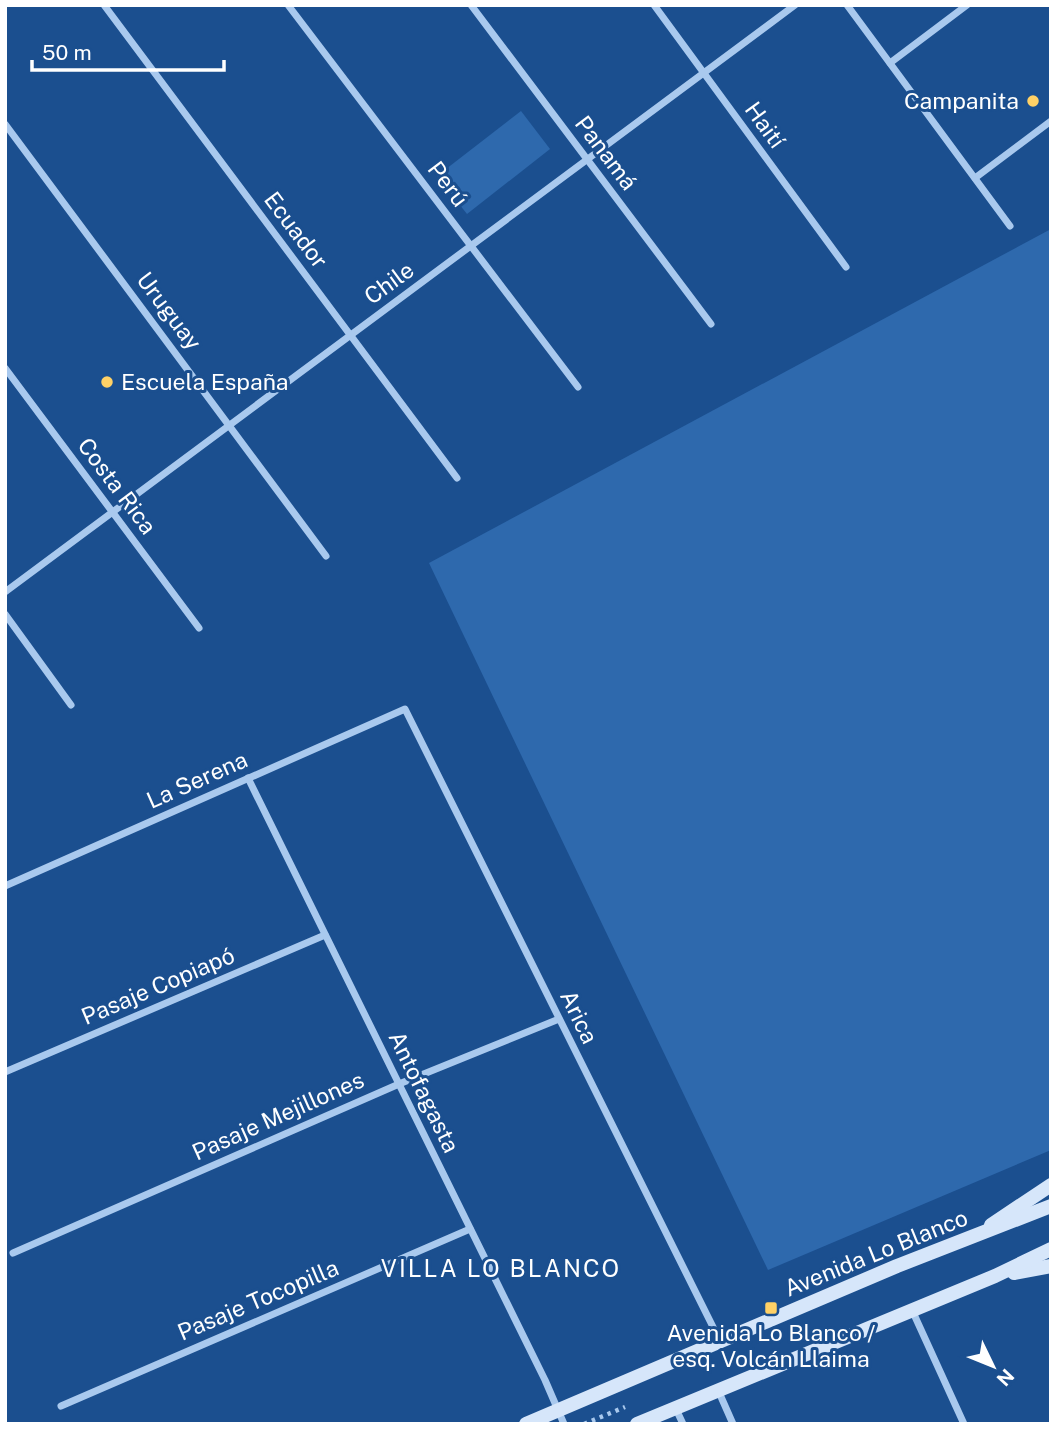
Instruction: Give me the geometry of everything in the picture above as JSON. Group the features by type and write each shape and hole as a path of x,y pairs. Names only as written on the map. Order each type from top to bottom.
{"main road":[{"path":"977,1237 1027,1199 1051,1185"},
{"name":"Avenida Lo Blanco","path":"526,1424 562,1417 720,1341 897,1266 1051,1206"},
{"path":"637,1424 995,1276 1051,1249"},
{"path":"995,1276 1051,1266"}],"street":[{"name":"Ecuador","path":"104,5 457,478"},
{"name":"Perú","path":"288,5 578,387"},
{"name":"Panamá","path":"471,5 711,324"},
{"name":"Haití","path":"654,5 846,267"},
{"name":"Chile","path":"5,592 795,5"},
{"path":"847,5 1010,226"},
{"path":"890,63 967,5"},
{"path":"975,178 1051,121"},
{"name":"Uruguay","path":"5,124 326,556"},
{"name":"Costa Rica","path":"5,368 199,628"},
{"path":"5,614 71,705"},
{"name":"La Serena","path":"5,886 405,709"},
{"name":"Arica","path":"405,709 720,1341"},
{"name":"Antofagasta","path":"248,778 562,1417"},
{"name":"Pasaje Copiapó","path":"5,1072 325,935"},
{"name":"Pasaje Mejillones","path":"13,1253 399,1084 559,1019"},
{"name":"Pasaje Tocopilla","path":"61,1406 470,1229"},
{"path":"912,1310 964,1424"},
{"path":"718,1390 733,1424"},
{"path":"675,1408 682,1424"}],"shaded area":[{"path":"521,111 550,149 467,214 437,176"},
{"path":"1051,229 1051,1150 768,1270 429,563"}],"place":[{"name":"Campanita","path":"1033,101"},
{"name":"Escuela España","path":"107,382"},
{"name":"Avenida Lo Blanco / esq. Volcán Llaima","path":"771,1308"}],"district":[{"name":"VILLA LO BLANCO","path":"501,1269"}]}
